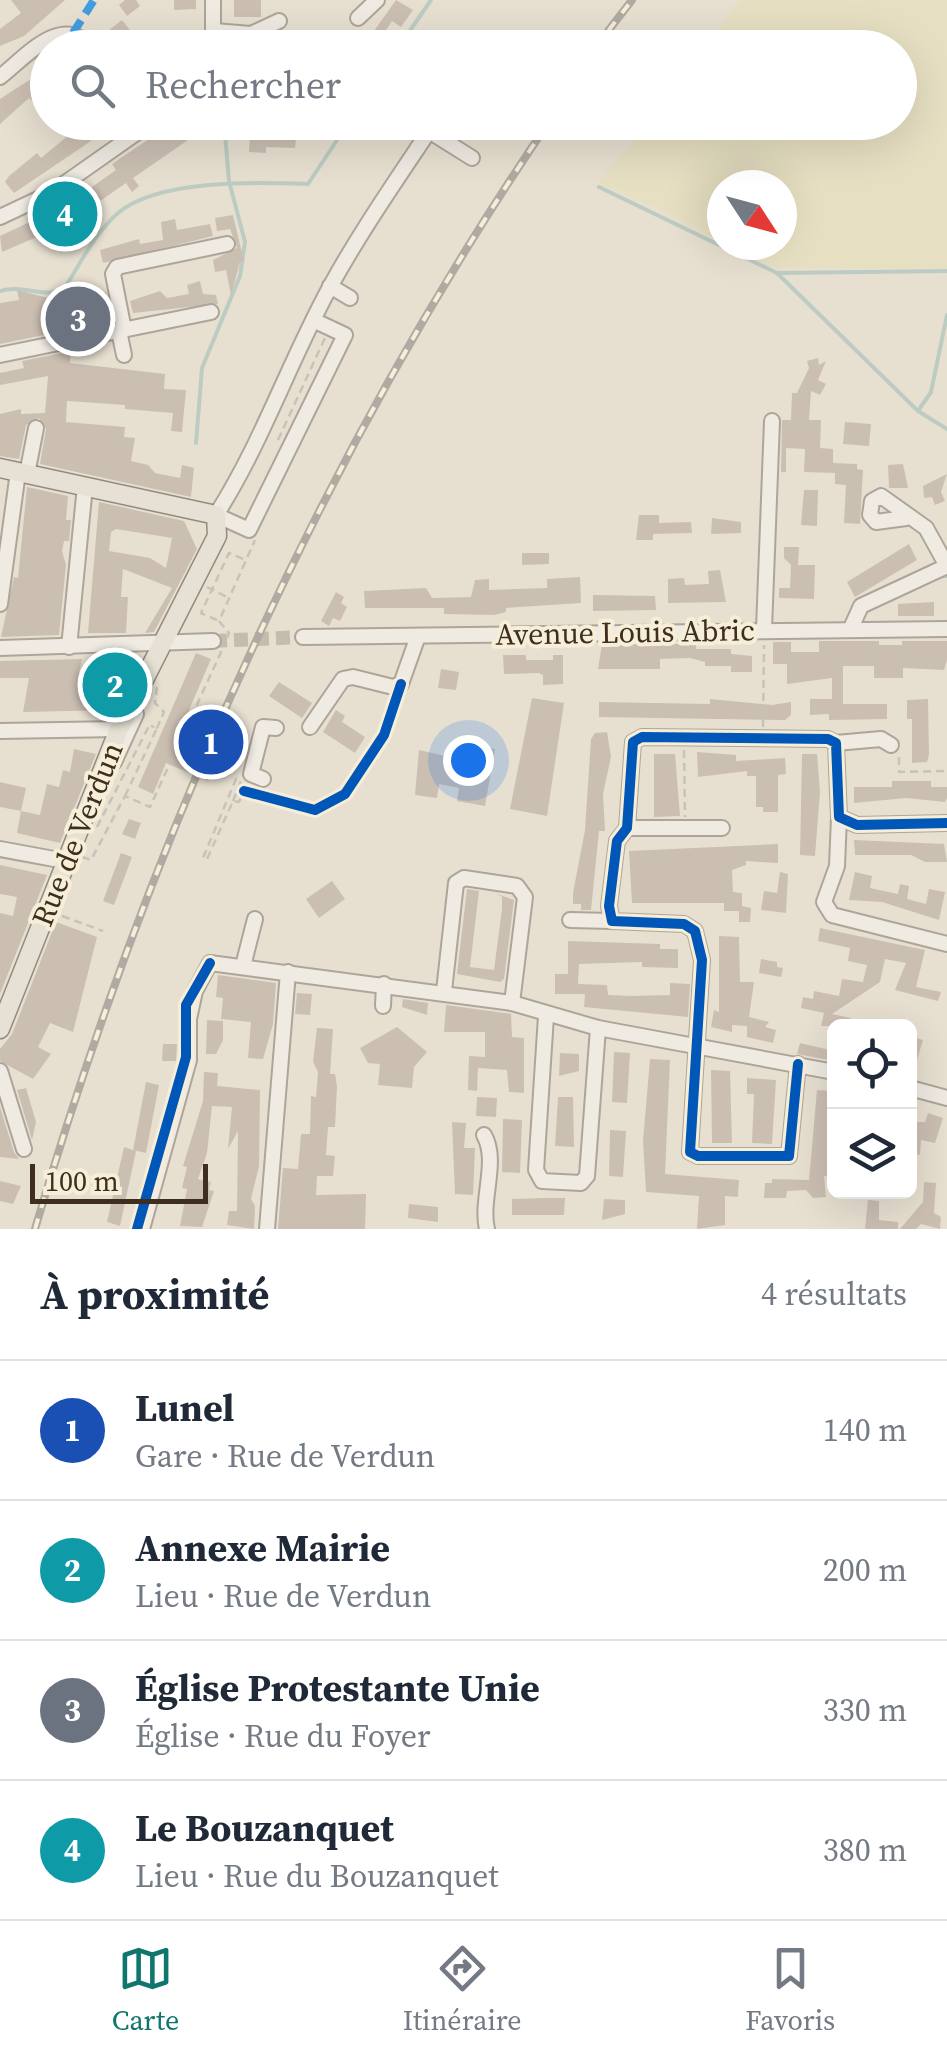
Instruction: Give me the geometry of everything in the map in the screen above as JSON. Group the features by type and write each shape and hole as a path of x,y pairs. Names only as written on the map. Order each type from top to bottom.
{"main road":[{"path":"15,471 216,515"},
{"name":"Rue de Verdun","path":"0,1029 46,910 73,857 83,818 119,729 137,708 148,673 215,543 216,515"}],"street":[{"path":"213,0 214,30"},
{"path":"358,18 377,0"},
{"path":"259,30 279,20"},
{"path":"0,77 30,53"},
{"path":"0,218 51,194 126,140"},
{"path":"313,320 344,335 243,527 216,515 250,454 313,320 330,286 423,140"},
{"path":"443,140 472,158"},
{"path":"124,354 113,274 117,268 227,244"},
{"path":"330,286 350,298"},
{"path":"0,355 211,312"},
{"path":"764,628 772,421"},
{"path":"0,604 15,471 36,428"},
{"path":"69,647 84,486"},
{"path":"851,628 861,606 947,566 926,528 906,518"},
{"name":"Avenue Louis Abric","path":"303,637 764,628 947,629"},
{"path":"310,727 343,679 352,677 394,687 401,684 418,636"},
{"path":"0,648 213,641"},
{"path":"83,818 93,812 137,708"},
{"path":"260,787 251,774 263,727 276,728"},
{"path":"0,731 119,729"},
{"path":"612,920 609,906 617,841 627,828 633,742 642,737 836,743 881,738 891,745"},
{"path":"836,743 836,866 824,902 832,915 947,944"},
{"path":"839,816 857,825 947,823"},
{"path":"627,828 722,828"},
{"path":"0,849 73,857"},
{"path":"444,991 456,883 464,878 517,886 525,897 512,1003"},
{"path":"243,966 255,918"},
{"path":"570,920 684,924 695,931 702,960 688,1144 698,1156 789,1156 798,1064"},
{"path":"142,1229 188,1060 188,1019 195,992 210,962 444,991 512,1003 598,1028 827,1070"},
{"path":"267,1229 288,972"},
{"path":"382,1006 384,984"},
{"path":"546,1016 536,1170 542,1181 581,1183 587,1176 598,1028"},
{"path":"0,1071 24,1149"},
{"path":"917,1090 947,1098"},
{"path":"484,1135 490,1145 484,1205 487,1229"}],"path":[{"path":"274,448 330,328"},
{"path":"194,616 243,527 256,541 219,621"},
{"path":"124,796 150,807 229,633 219,621 201,613 230,552 247,561"},
{"path":"220,593 230,598"},
{"path":"763,738 764,628"},
{"path":"157,710 158,691"},
{"path":"73,857 91,860 164,712 137,708"},
{"path":"92,836 149,726 162,730"},
{"path":"177,753 179,737"},
{"path":"684,738 686,828"},
{"path":"190,758 196,744"},
{"path":"891,745 899,754 899,772 947,772"},
{"path":"210,767 216,754"},
{"path":"236,779 241,781 233,800 207,858 203,858 236,779"},
{"path":"233,800 239,802 244,791 260,787"},
{"path":"46,910 104,931"}],"shaded area":[{"path":"741,0 947,0 947,268 781,268 753,260 797,260 797,170 707,170 707,236 598,183 634,140 917,140 917,30 719,30"}],"building":[{"path":"11,0 65,0 24,36 0,46 0,29 21,13"},
{"path":"125,0 136,0 140,6 127,16 119,5"},
{"path":"174,0 196,0 196,9 174,10"},
{"path":"234,0 261,0 261,17 234,17"},
{"path":"396,0 413,10 401,27 392,21 386,30 375,30"},
{"path":"122,20 130,30 109,30"},
{"path":"30,80 30,99 0,124 0,99"},
{"path":"63,140 91,141 14,193 5,182 9,176 37,153 41,158"},
{"path":"147,140 188,140 133,178 139,186 132,192 126,183 67,224 2,252 0,236 68,204 116,170 112,164"},
{"path":"250,140 296,140 295,148 266,147 266,153 249,152"},
{"path":"233,215 244,261 240,262 231,295 226,270 215,272 213,260 237,248 230,229 217,231 215,218"},
{"path":"175,219 177,230 210,224 213,236 103,263 100,250 139,239 140,244 163,240 161,222"},
{"path":"200,281 203,294 216,295 218,304 133,313 130,301 160,291 167,298 189,294 187,285"},
{"path":"17,290 52,299 59,322 103,312 99,294 106,292 112,321 0,344 0,303 19,300"},
{"path":"71,351 70,363 165,374 164,389 186,390 182,432 171,431 173,413 125,409 125,405 67,401 66,422 125,427 124,437 135,438 131,461 148,465 155,473 180,478 182,465 194,468 191,497 40,464 46,429 39,418 26,425 19,459 0,456 0,414 21,409 21,414 45,413 48,376 0,385 0,373 24,368 22,361"},
{"path":"818,358 819,365 826,361 818,380 826,384 820,395 811,391 809,420 821,420 820,448 833,449 833,463 857,464 857,469 863,470 860,524 844,523 846,485 835,484 835,473 804,472 805,449 786,448 786,472 781,472 782,420 791,420 792,393 797,393 809,368 807,361"},
{"path":"845,422 871,424 869,446 843,444"},
{"path":"903,464 908,488 889,488 888,465"},
{"path":"947,474 941,492 945,501 935,505 932,497 924,498 923,486"},
{"path":"27,487 68,496 66,520 71,520 69,541 64,541 62,551 66,565 59,635 1,637 14,577 18,578"},
{"path":"804,490 818,490 817,526 801,525"},
{"path":"99,502 184,521 197,549 154,632 145,633 172,588 123,569 121,597 128,597 126,633 88,633","holes":["116,529 172,538 166,568 150,558 109,551 111,532"]},
{"path":"639,515 659,515 659,523 691,522 692,533 653,534 653,540 636,540"},
{"path":"712,518 741,522 741,533 711,534"},
{"path":"909,544 917,560 855,597 847,582"},
{"path":"784,547 799,547 798,565 815,565 814,599 779,598 779,588 790,588 791,565 784,558"},
{"path":"522,553 549,553 549,564 522,565"},
{"path":"720,570 726,602 668,603 668,579 684,578 685,585 709,584 708,571"},
{"path":"580,577 581,603 506,608 506,612 494,615 444,614 444,608 365,608 364,591 426,588 432,598 471,597 475,580 489,579 489,590 547,588 547,579"},
{"path":"336,592 344,597 341,603 347,607 340,621 333,618 329,626 321,621"},
{"path":"593,595 655,596 656,610 593,611"},
{"path":"934,602 934,616 898,616 898,604"},
{"path":"819,641 902,645 902,641 947,641 947,660 944,670 903,668 903,678 874,678 874,666 843,666 843,704 887,704 887,719 829,720 829,714 810,715 810,699 832,699 832,678 787,684 787,664 773,664 773,642 791,642 791,652 819,652"},
{"path":"602,644 696,644 696,649 731,649 731,654 752,656 752,672 731,672 731,666 705,666 705,662 690,658 660,659 660,669 598,669"},
{"path":"196,653 211,659 189,710 231,729 208,781 166,763 153,794 138,787"},
{"path":"503,655 553,660 553,655 563,655 563,684 543,685 543,675 538,673 504,674"},
{"path":"105,658 124,658 123,672 130,670 115,710 23,712 29,678 0,678 0,661 82,659 79,673 87,675 81,701 105,700"},
{"path":"441,669 459,672 456,690 438,688"},
{"path":"279,682 312,703 302,718 269,696"},
{"path":"532,698 564,703 547,816 510,809"},
{"path":"710,699 772,705 791,702 791,715 785,720 599,717 599,702 710,704"},
{"path":"928,699 929,755 927,762 912,763 912,719 907,719 907,700"},
{"path":"336,710 345,716 342,722 365,737 355,753 323,732"},
{"path":"607,732 611,757 603,794 605,831 599,831 591,910 581,910 581,904 573,904 573,893 585,830 591,739 595,733"},
{"path":"466,744 495,749 485,806 457,801 459,788 439,784 437,798 415,795 419,750 463,760"},
{"path":"74,749 96,754 60,843 17,833 21,811 40,815 47,784 59,787 63,770 70,772"},
{"path":"697,752 736,755 736,761 785,758 786,774 778,775 778,812 763,812 763,807 756,807 756,776 747,776 747,771 698,777"},
{"path":"654,754 675,754 680,816 654,817"},
{"path":"802,754 817,754 820,792 815,856 800,855"},
{"path":"892,781 931,781 931,787 947,787 947,798 945,802 906,798 854,803 854,787 892,787"},
{"path":"0,782 26,788 21,811 0,807"},
{"path":"129,819 141,823 135,839 122,834"},
{"path":"854,840 944,844 947,862 925,862 911,855 855,855"},
{"path":"778,844 778,863 746,861 746,865 732,870 733,892 742,893 742,906 751,908 750,922 739,922 739,911 724,911 724,903 632,903 629,851"},
{"path":"121,853 132,857 114,905 103,901"},
{"path":"0,865 47,875 0,994 0,913 13,916 17,897 0,894"},
{"path":"780,872 788,874 786,913 761,910 764,891 777,893"},
{"path":"855,872 872,876 870,888 898,894 900,884 909,886 907,899 926,904 929,889 945,892 939,920 882,902 849,900"},
{"path":"332,881 345,899 319,918 306,899"},
{"path":"467,889 479,891 470,967 494,970 502,909 502,897 497,894 514,900 504,979 500,982 457,974"},
{"path":"56,922 97,937 73,1032 50,1023 38,1047 51,1054 33,1079 0,1061 0,1049 12,1034"},
{"path":"820,928 925,950 916,987 941,992 938,1001 895,990 906,963 885,959 880,982 832,1014 851,1019 827,1019 827,1026 821,1026 824,1013 801,1008 803,997 813,999 814,991 839,996 842,979 863,982 867,965 848,961 850,948 818,941"},
{"path":"719,936 739,937 740,982 754,982 749,1017 769,1022 765,1027 776,1030 773,1043 747,1037 747,1026 732,1025 732,1032 711,1027 714,1010 719,1012"},
{"path":"568,941 660,944 660,949 678,949 678,968 642,967 642,962 579,964 578,984 607,985 608,995 632,996 670,995 670,983 690,984 688,1017 584,1007 585,994 555,994 555,974 568,974"},
{"path":"761,959 777,962 777,967 783,968 781,977 759,973"},
{"path":"218,975 276,983 273,1024 263,1059 248,1058 251,1022 221,1019 223,998 216,997"},
{"path":"297,993 312,994 310,1015 295,1014"},
{"path":"403,999 428,1003 427,1015 402,1007"},
{"path":"446,1005 511,1014 512,1037 524,1038 524,1093 509,1092 507,1070 478,1068 477,1091 468,1090 469,1056 485,1057 485,1032 444,1032"},
{"path":"207,1020 223,1021 223,1040 216,1054 206,1054"},
{"path":"397,1027 427,1052 414,1067 412,1088 378,1085 380,1064 368,1063 360,1048"},
{"path":"317,1028 333,1029 330,1074 335,1074 337,1087 335,1127 328,1127 326,1155 335,1156 333,1176 317,1176 316,1195 366,1194 365,1229 278,1229 283,1168 298,1169 301,1134 310,1134 311,1096 316,1097 318,1072 313,1062"},
{"path":"917,1038 923,1040 917,1060"},
{"path":"800,1043 827,1049 827,1060 797,1054"},
{"path":"163,1044 177,1044 176,1061 162,1061"},
{"path":"614,1052 630,1053 627,1103 612,1102"},
{"path":"560,1053 579,1054 579,1071 559,1076"},
{"path":"650,1059 670,1060 665,1174 739,1180 738,1197 725,1196 725,1225 697,1229 699,1196 646,1192 643,1141"},
{"path":"711,1070 730,1071 732,1143 712,1143"},
{"path":"204,1072 218,1073 217,1086 260,1090 259,1166 251,1199 255,1206 254,1229 227,1225 229,1211 237,1211 238,1131 228,1149 232,1107 212,1106 207,1153 198,1179 211,1182 209,1190 214,1191 202,1227 180,1226 187,1189 182,1188 187,1167 183,1166 203,1101"},
{"path":"747,1078 776,1080 772,1144 752,1143 754,1094 747,1094"},
{"path":"146,1082 159,1085 146,1153 133,1150"},
{"path":"26,1088 36,1122 32,1140 17,1090"},
{"path":"817,1090 827,1091 826,1197 813,1198 806,1190 787,1191 786,1198 764,1198 765,1183 772,1183 772,1179 809,1180"},
{"path":"477,1097 497,1098 496,1117 476,1116"},
{"path":"558,1097 573,1097 574,1147 555,1146"},
{"path":"0,1107 14,1152 19,1159 0,1157"},
{"path":"928,1113 943,1118 935,1143 921,1140 920,1155 917,1122 925,1122"},
{"path":"503,1119 522,1120 520,1173 502,1172"},
{"path":"452,1122 466,1123 464,1148 475,1148 473,1195 455,1194"},
{"path":"610,1130 626,1131 623,1177 609,1176"},
{"path":"124,1147 136,1151 120,1226 107,1222"},
{"path":"0,1181 21,1186 13,1204 0,1201"},
{"path":"924,1182 936,1183 934,1213 941,1217 940,1229 921,1224 916,1229 900,1229 923,1202"},
{"path":"565,1198 564,1215 512,1215 512,1199"},
{"path":"604,1199 625,1200 625,1214 602,1220"},
{"path":"868,1200 879,1201 879,1220 898,1222 898,1229 865,1229"},
{"path":"409,1204 438,1207 438,1222 408,1218"}],"waterway":[{"path":"410,30 431,0"},
{"path":"196,443 202,368 240,276 245,242 229,181 226,140"},
{"path":"0,291 49,293 64,289 110,221 136,202 157,194 209,185 308,184 337,140"},
{"path":"599,187 777,273 918,411 947,429"},
{"path":"777,273 947,271"},
{"path":"918,411 931,392 947,315"}],"tunnel":[{"path":"213,641 303,637"}],"railway":[{"path":"609,30 632,0"},
{"path":"35,1229 131,940 187,797 249,656 316,517 389,381 466,249 537,140"}],"marked path":[{"path":"75,30 94,0"}],"cycle path":[{"path":"244,791 315,810 345,794 384,735 401,684"},
{"path":"798,1064 789,1156 698,1156 690,1152 702,960 695,931 684,924 612,921 609,906 617,841 627,828 633,742 642,737 828,739 836,743 839,817 857,825 947,823"},
{"path":"137,1229 186,1057 186,1005 210,963"}],"place":[{"name":"Le Bouzanquet","path":"65,214"},
{"name":"Église Protestante Unie","path":"78,319"},
{"name":"Annexe Mairie","path":"115,685"},
{"name":"Lunel","path":"211,742"}]}
